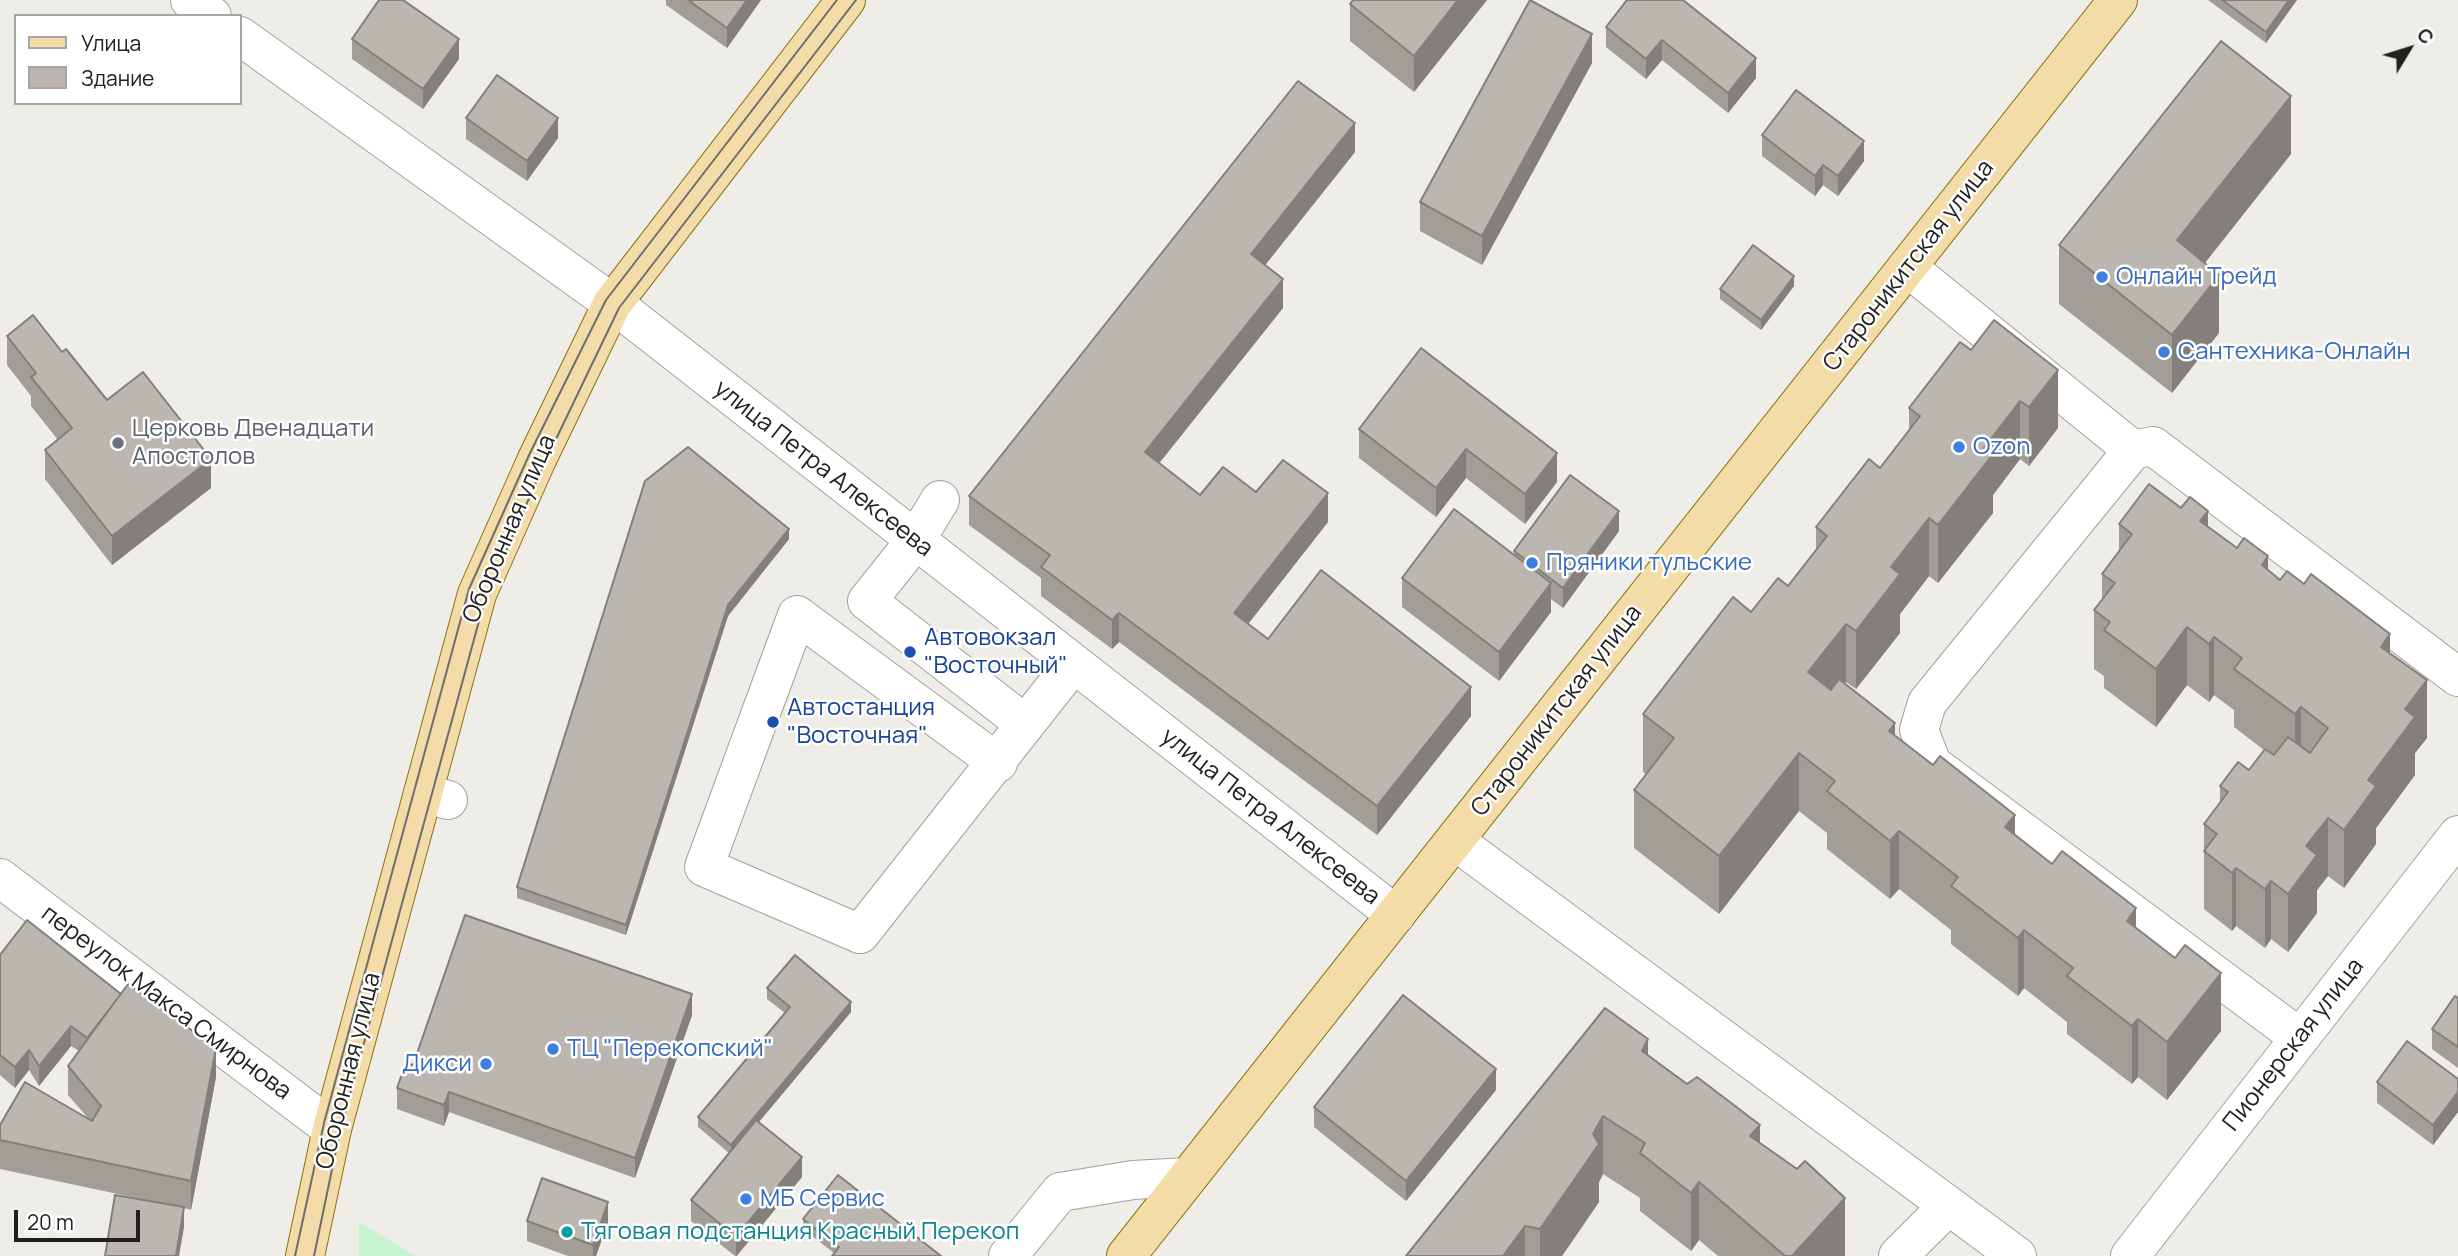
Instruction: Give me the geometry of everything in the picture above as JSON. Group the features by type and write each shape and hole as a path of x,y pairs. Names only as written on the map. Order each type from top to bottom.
{"main road":[{"name":"Оборонная улица","path":"305,1256 332,1129 435,797 477,594 537,458 612,304 846,0"},
{"name":"Староникитская улица","path":"1126,1256 2118,0"}],"street":[{"path":"190,0 209,14"},
{"name":"улица Петра Алексеева","path":"242,37 612,304 1396,915"},
{"path":"1908,267 2133,450"},
{"path":"2300,1038 1931,764 1919,730 1927,703 2133,450 2153,446 2458,677"},
{"path":"940,500 915,541 867,601 1025,724"},
{"path":"998,763 797,615 704,867 860,934 998,763 1073,664"},
{"name":"Пионерская улица","path":"2130,1256 2458,835"},
{"path":"1455,841 2017,1256"},
{"name":"переулок Макса Смирнова","path":"0,878 332,1129"},
{"path":"1008,1256 1060,1192 1133,1180 1188,1177"},
{"path":"1898,1256 1948,1206"}],"green space":[{"path":"359,1222 416,1256 359,1256"}],"building":[{"path":"379,0 403,0 459,39 423,89 352,39"},
{"path":"688,0 747,0 727,28"},
{"path":"1353,0 1458,0 1414,56 1350,4"},
{"path":"1530,0 1592,34 1482,236 1420,202"},
{"path":"1627,0 1683,0 1756,58 1728,93 1662,40 1646,59 1606,27"},
{"path":"2222,0 2289,0 2266,32"},
{"path":"2221,41 2291,96 2177,240 2219,275 2172,335 2059,245"},
{"path":"497,75 558,118 527,161 466,118"},
{"path":"1298,81 1355,123 1251,254 1283,279 1145,452 1200,495 1223,467 1256,492 1283,460 1328,493 1234,613 1268,639 1321,570 1471,687 1377,806 1119,613 1112,620 1041,567 1050,555 969,496"},
{"path":"1796,90 1864,141 1838,176 1823,165 1815,176 1762,135"},
{"path":"1753,245 1794,276 1761,320 1720,289"},
{"name":"Церковь Двенадцати Апостолов","path":"33,315 62,352 66,349 107,400 143,372 211,459 112,536 45,450 72,428 31,377 36,373 7,336"},
{"path":"1994,320 2058,370 2029,407 2020,401 1984,448 1993,454 1938,525 1929,518 1891,567 1900,574 1856,631 1846,624 1808,672 1831,690 1839,679 1895,723 1889,731 1933,765 1940,756 2015,815 2005,827 2052,864 2062,851 2136,908 2127,921 2175,958 2185,945 2221,973 2167,1042 2138,1019 2132,1026 2067,976 2073,968 2024,930 2018,938 1951,886 1958,877 1899,831 1890,841 1827,791 1835,781 1799,753 1719,856 1634,790 1674,738 1643,714 1733,597 1751,612 1778,578 1788,586 1827,536 1816,527 1869,459 1880,468 1920,416 1909,408 1960,342 1971,350"},
{"path":"1421,348 1557,453 1525,494 1466,449 1436,488 1359,429"},
{"path":"688,447 789,529 728,605 626,925 517,887 645,481"},
{"path":"1570,475 1619,511 1563,588 1514,551"},
{"path":"2149,484 2181,508 2190,497 2208,511 2200,521 2237,548 2244,538 2268,556 2262,565 2280,580 2287,571 2304,584 2311,574 2390,634 2381,647 2427,680 2405,709 2415,717 2368,780 2376,786 2344,830 2328,818 2306,846 2317,855 2288,894 2271,881 2265,889 2236,868 2232,873 2204,851 2217,834 2204,824 2228,792 2220,786 2238,762 2249,770 2265,749 2274,755 2288,737 2310,753 2328,728 2301,707 2295,714 2234,669 2242,658 2214,637 2209,644 2187,627 2156,669 2104,630 2110,622 2094,610 2115,583 2102,574 2132,534 2119,524"},
{"path":"1454,509 1551,583 1499,652 1402,578"},
{"name":"ТЦ \"Перекопский\"","path":"465,915 692,994 635,1158 449,1092 444,1105 397,1088 406,1063 413,1065"},
{"path":"27,920 121,994 87,1038 71,1026 39,1066 29,1050 15,1067 0,1055 0,955"},
{"path":"795,955 851,1002 731,1145 698,1117 790,1007 767,988"},
{"path":"128,984 216,1048 191,1181 0,1140 0,1125 25,1082 92,1121 101,1106 68,1066"},
{"path":"1403,995 1496,1069 1406,1181 1314,1107"},
{"path":"2455,996 2458,998 2458,1047 2432,1029"},
{"path":"1605,1008 1648,1039 1642,1051 1687,1084 1697,1077 1760,1125 1750,1136 1797,1169 1805,1161 1845,1198 1792,1256 1785,1256 1699,1182 1691,1193 1640,1153 1645,1143 1603,1116 1593,1134 1599,1144 1540,1229 1525,1226 1503,1256 1406,1256"},
{"path":"2407,1041 2458,1079 2458,1092 2433,1125 2377,1082"},
{"name":"МБ Сервис","path":"756,1120 802,1157 736,1237 691,1200"},
{"path":"838,1175 941,1256 832,1256 839,1247 803,1219"},
{"path":"542,1178 608,1202 593,1245 527,1221"},
{"path":"115,1195 184,1207 176,1256 105,1256"}],"tram line":[{"path":"295,1256 324,1123 469,589 530,453 606,300 837,0"},
{"path":"314,1256 340,1131 485,599 544,464 619,308 856,0"}],"place":[{"name":"Онлайн Трейд","path":"2102,277"},
{"name":"Сантехника-Онлайн","path":"2164,352"},
{"name":"Церковь Двенадцати Апостолов","path":"118,443"},
{"name":"Ozon","path":"1959,447"},
{"name":"Пряники тульские","path":"1532,563"},
{"name":"Автовокзал \"Восточный\"","path":"910,652"},
{"name":"Автостанция \"Восточная\"","path":"773,722"},
{"name":"ТЦ \"Перекопский\"","path":"553,1049"},
{"name":"Дикси","path":"486,1064"},
{"name":"МБ Сервис","path":"746,1199"},
{"name":"Тяговая подстанция Красный Перекоп","path":"567,1232"}]}
